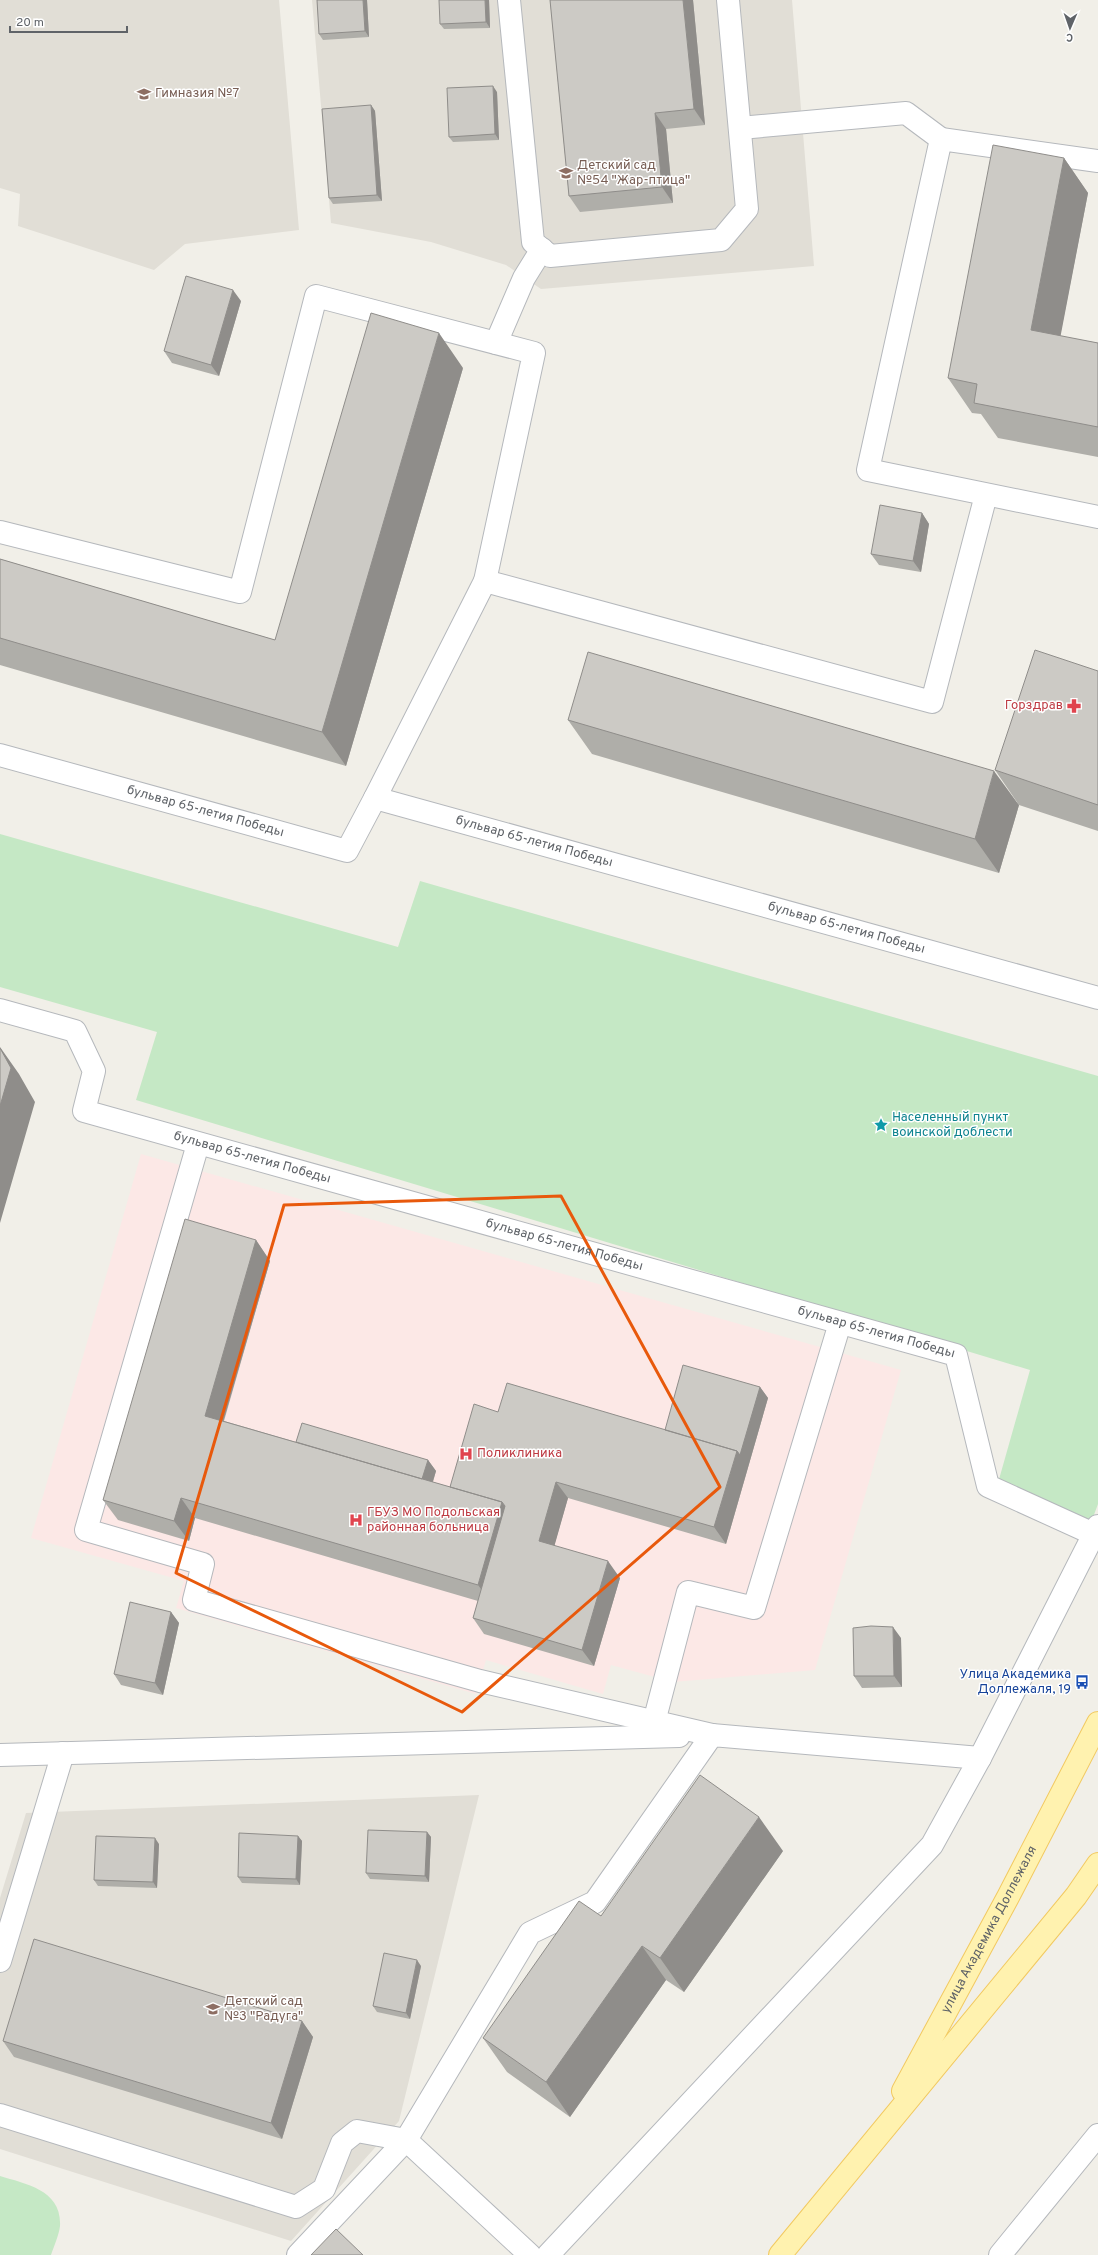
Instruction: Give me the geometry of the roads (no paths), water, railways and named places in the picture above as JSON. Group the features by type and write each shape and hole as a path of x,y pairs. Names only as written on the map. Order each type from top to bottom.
{"main road":[{"name":"улица Академика Доллежаля","path":"879,2136 1008,1897 1098,1725"},
{"name":"улица Академика Доллежаля","path":"780,2255 1076,1896 1098,1864"}],"street":[{"path":"509,0 533,242 550,256 721,240 747,209 728,0"},
{"path":"740,128 906,113 941,139 1098,161"},
{"path":"941,139 868,470 1098,517"},
{"path":"496,343 524,278 542,249"},
{"path":"0,532 240,592 316,296 534,353 485,581 375,798"},
{"path":"485,581 932,702 986,495"},
{"name":"бульвар 65-летия Победы","path":"0,755 347,851 375,798 1098,998"},
{"name":"бульвар 65-летия Победы","path":"0,1010 75,1031 94,1071 84,1111 956,1356 988,1486 1097,1532"},
{"path":"198,1144 86,1530 203,1564 194,1600 480,1681 712,1735"},
{"path":"654,1722 688,1592 754,1608 840,1323"},
{"path":"548,2255 932,1844 980,1758 1097,1532"},
{"path":"298,2255 406,2140 530,1933 595,1902 712,1735"},
{"path":"0,1755 712,1735 980,1758"},
{"path":"0,1961 63,1753"},
{"path":"0,2115 296,2207 324,2189 342,2143 357,2131 406,2140 530,2255"},
{"path":"1000,2255 1098,2135"}],"place":[{"name":"Гимназия №7","path":"144,94"},
{"name":"Детский сад №54 \"Жар-птица\"","path":"566,173"},
{"name":"Горздрав","path":"1074,706"},
{"name":"Населенный пункт воинской доблести","path":"881,1125"},
{"name":"Поликлиника","path":"466,1454"},
{"name":"ГБУЗ МО Подольская районная больница","path":"356,1520"},
{"name":"Улица Академика Доллежаля, 19","path":"1082,1682"},
{"name":"Детский сад №3 \"Радуга\"","path":"213,2009"}]}
